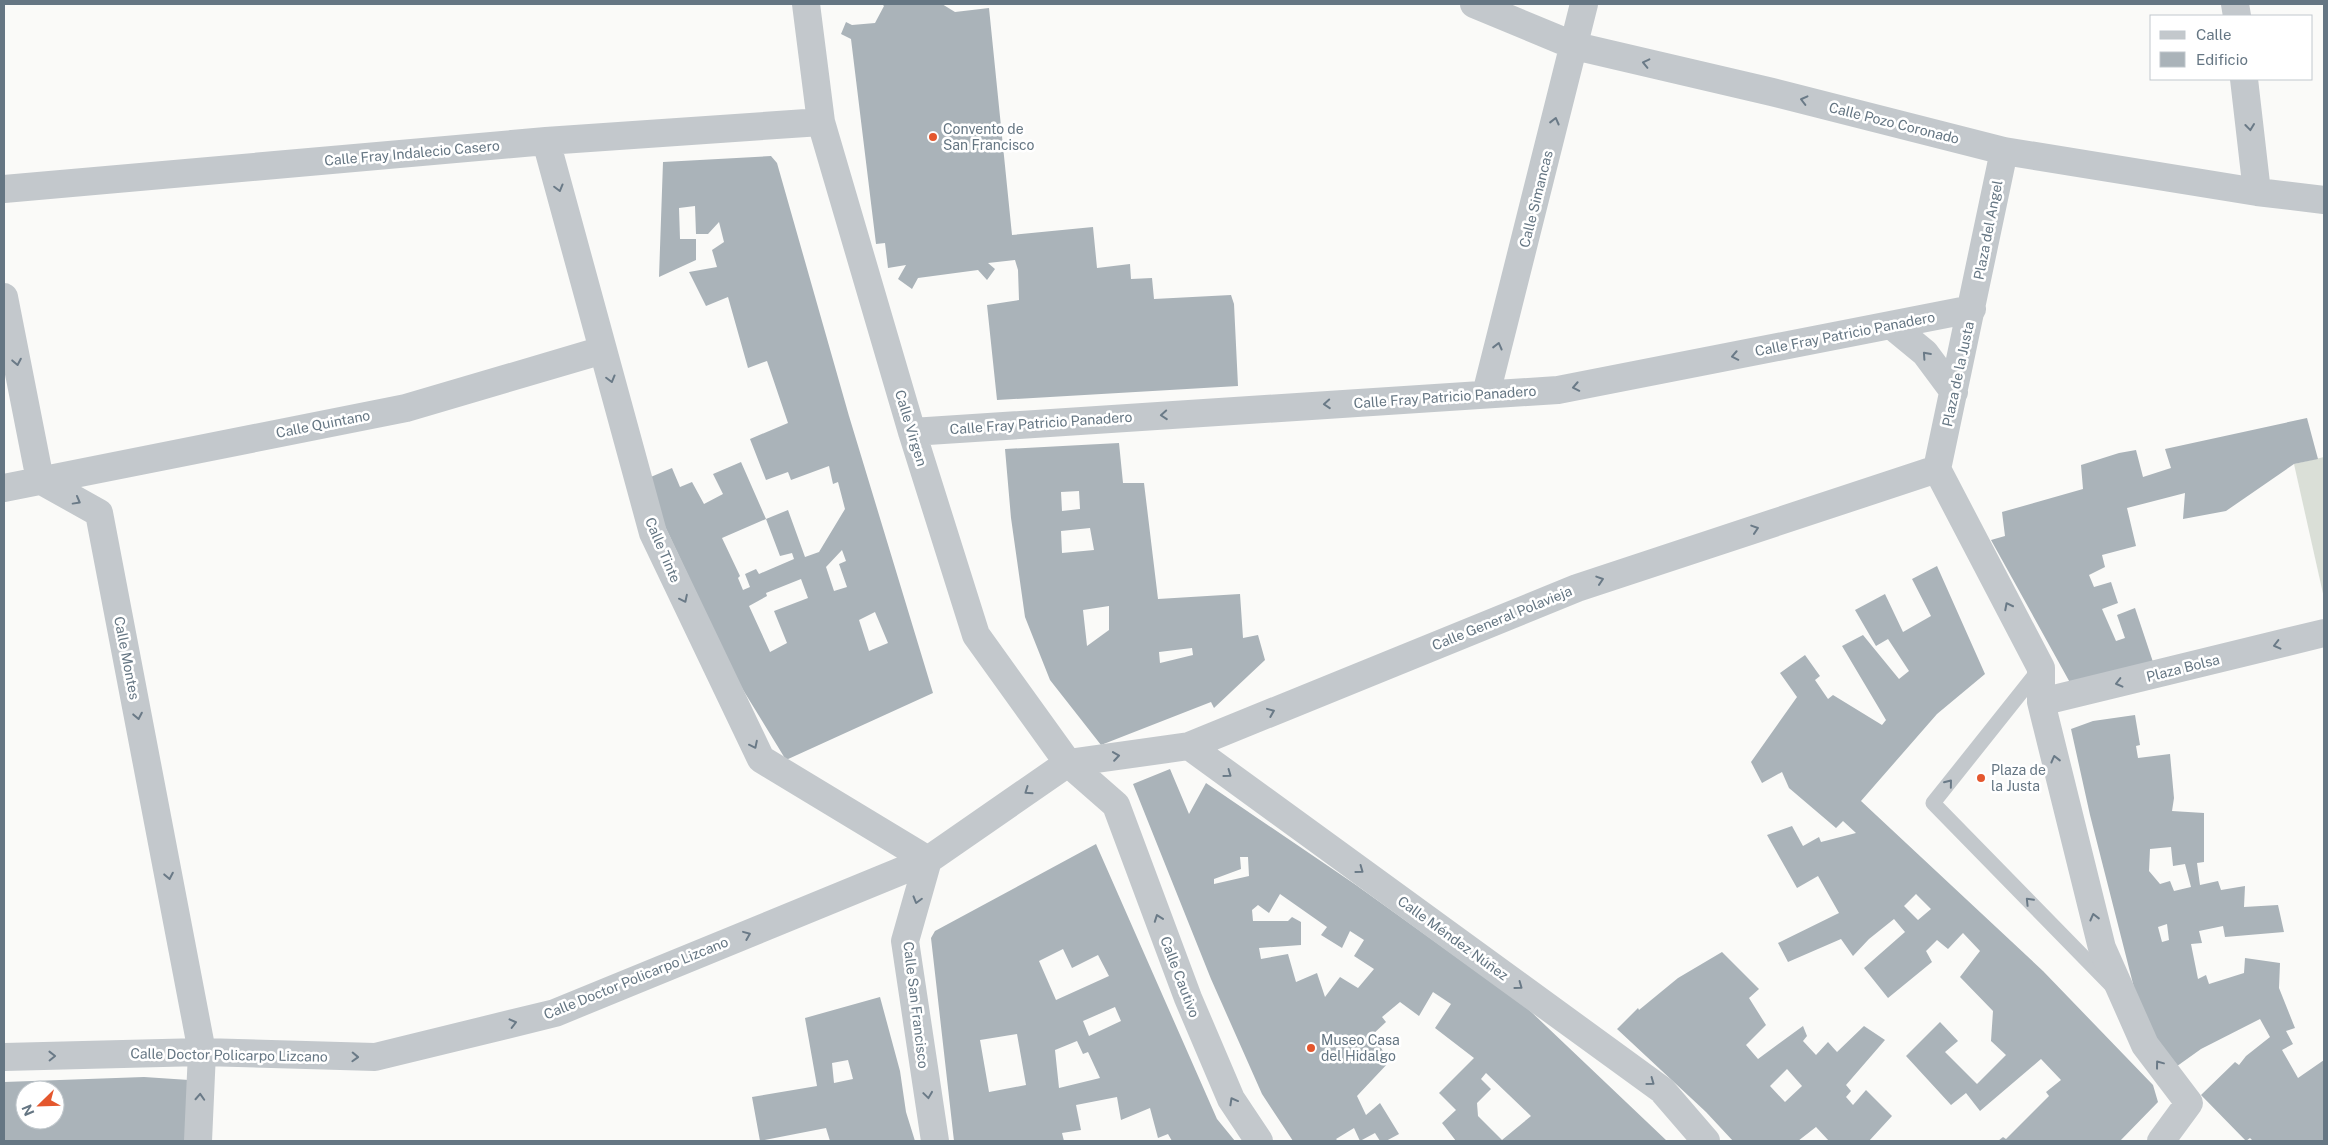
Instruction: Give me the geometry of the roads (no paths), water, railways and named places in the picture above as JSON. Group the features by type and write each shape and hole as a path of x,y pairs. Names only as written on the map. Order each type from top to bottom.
{"street":[{"name":"Calle Virgen","path":"806,4 821,122 912,432 976,635 1068,764 1116,805"},
{"name":"Calle Pozo Coronado","path":"1474,4 1574,46 1772,92 2004,151 2257,192 2324,200"},
{"name":"Calle Simancas","path":"1486,394 1584,4"},
{"path":"2244,80 2257,192"},
{"name":"Calle Fray Indalecio Casero","path":"4,189 546,141 821,122"},
{"name":"Calle Tinte","path":"546,141 653,533 761,759 928,860"},
{"name":"Plaza del Angel","path":"1972,309 2004,151"},
{"path":"4,297 40,480"},
{"name":"Calle Fray Patricio Panadero","path":"912,432 1558,390 1972,309"},
{"name":"Plaza de la Justa","path":"1937,469 1972,309"},
{"path":"1891,325 1925,353 1954,392"},
{"name":"Calle Quintano","path":"4,488 406,408 603,350"},
{"path":"1937,469 2041,668 2041,702 2102,948 2145,1045 2189,1103 2161,1141"},
{"name":"Calle General Polavieja","path":"1068,764 1189,746 1577,588 1937,469"},
{"name":"Calle Montes","path":"40,480 100,513 202,1052"},
{"name":"Plaza Bolsa","path":"2041,702 2324,633"},
{"name":"Calle Méndez Núñez","path":"1189,746 1662,1090 1706,1141"},
{"path":"928,860 1068,764"},
{"name":"Calle Cautivo","path":"1116,805 1188,998 1231,1099 1259,1141"},
{"name":"Calle Doctor Policarpo Lizcano","path":"4,1057 202,1052 375,1057 555,1013 928,860"},
{"name":"Calle San Francisco","path":"928,860 906,941 935,1141"},
{"path":"198,1141 202,1052"}],"lane":[{"path":"2041,668 1933,803 2124,998"}],"place":[{"name":"Convento de San Francisco","path":"933,137"},
{"name":"Plaza de la Justa","path":"1981,778"},
{"name":"Museo Casa del Hidalgo","path":"1311,1048"}]}
